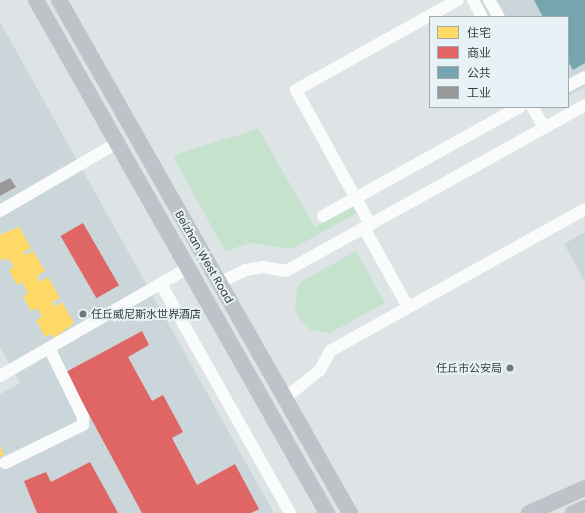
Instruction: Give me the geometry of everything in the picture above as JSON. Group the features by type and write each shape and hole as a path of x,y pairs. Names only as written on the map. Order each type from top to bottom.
{"main road":[{"name":"Beizhan West Road","path":"36,0 327,513"},
{"name":"Beizhan West Road","path":"59,0 350,513"},
{"path":"529,513 585,488"},
{"path":"573,513 585,508"}],"lane":[{"path":"429,16 458,0"},
{"path":"473,0 481,16"},
{"path":"489,0 498,16"},
{"path":"408,307 367,226 356,198 296,90 429,16"},
{"path":"569,85 585,77"},
{"path":"219,283 246,270 263,267 286,271 585,105"},
{"path":"323,216 518,108"},
{"path":"533,108 544,128"},
{"path":"0,211 117,143"},
{"path":"285,398 320,370 330,351 585,209"},
{"path":"0,376 188,268"},
{"path":"161,284 290,513"},
{"path":"5,463 83,425 83,417 49,348"}],"shaded area":[{"path":"478,0 585,0 585,87 569,95 569,16 486,16"},
{"path":"0,22 274,513 0,513 0,394 20,383 0,347"},
{"path":"585,232 585,282 564,244"}],"green space":[{"path":"258,129 315,227 354,206 357,213 292,249 250,243 225,251 174,158 180,153"},
{"path":"356,251 385,303 330,333 311,330 301,321 295,308 297,288 301,282"}],"building: 住宅":[{"path":"19,227 31,248 23,252 25,255 33,251 45,271 37,276 40,282 48,277 60,298 52,302 54,307 62,302 74,323 54,338 51,334 45,337 36,320 42,317 37,308 31,311 23,296 28,293 22,282 17,285 9,270 14,267 8,258 3,261 0,257 0,235"},
{"path":"0,445 4,455 0,457"}],"building: 商业":[{"path":"83,223 119,285 96,298 60,236"},
{"path":"142,331 149,345 128,357 152,401 163,395 183,432 172,438 197,485 235,464 259,509 251,513 142,513 66,372"},
{"path":"90,462 118,513 37,513 24,481 46,472 51,482"}],"building: 公共":[{"path":"534,0 585,0 585,63 573,70 569,63 569,16 542,16"}],"building: 工业":[{"path":"10,178 16,187 0,196 0,183"}],"place":[{"name":"任丘威尼斯水世界酒店","path":"83,314"},
{"name":"任丘市公安局","path":"510,368"}]}
